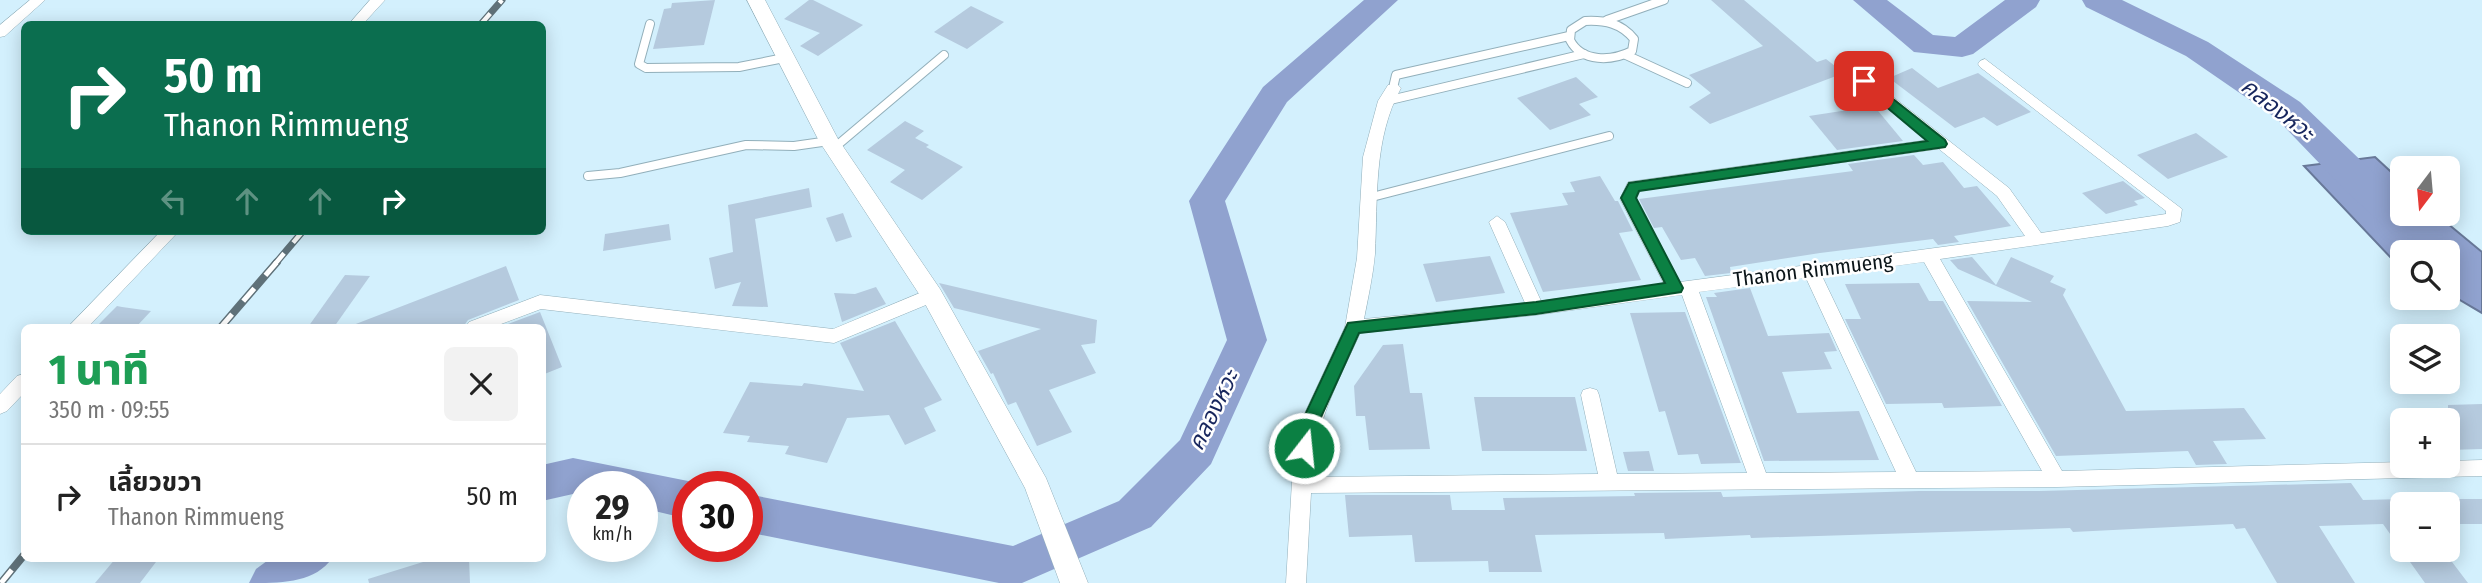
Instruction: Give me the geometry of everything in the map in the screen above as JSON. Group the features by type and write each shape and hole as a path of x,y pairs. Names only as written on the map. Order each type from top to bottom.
{"street":[{"path":"0,33 38,0"},
{"path":"359,21 378,0"},
{"path":"756,0 784,58 832,144 932,295 1037,486 1074,583"},
{"name":"Thanon Rimmueng","path":"1354,327 1536,308 2037,240 2174,218 2174,209 1984,64"},
{"path":"1864,81 2003,192 2037,240"},
{"path":"1296,583 1304,448 1312,417 1354,327 1366,258 1371,157 1390,95"},
{"path":"1759,480 1681,287 1628,198 1634,186 1940,144"},
{"path":"1497,222 1536,308"},
{"path":"80,324 167,235"},
{"path":"1928,254 2057,479"},
{"path":"1811,271 1910,481"},
{"path":"483,324 540,302 834,336 932,295"},
{"path":"0,406 21,384"},
{"path":"1590,395 1609,481"},
{"path":"1301,485 2057,479 2482,468"}],"lane":[{"path":"1606,21 1664,0"},
{"path":"1585,21 1606,21 1624,27 1634,39 1632,51 1607,60 1584,54 1570,43 1569,36 1571,30 1585,21"},
{"path":"650,24 639,64 646,68 739,67 784,58"},
{"path":"1569,36 1396,75 1390,95 1584,54"},
{"path":"588,176 620,173 746,145 832,144 944,55"},
{"path":"1626,55 1687,83"},
{"path":"1368,198 1609,136"}],"water":[{"path":"2375,157 2390,171 2390,226 2451,226 2482,252 2482,313 2460,300 2460,240 2390,240 2390,257 2304,166"}],"building":[{"path":"715,0 704,45 653,49 664,9 671,8 672,3"},
{"path":"809,0 863,25 818,56 800,46 820,33 784,19"},
{"path":"1711,0 1744,0 1817,62 1826,59 1844,73 1710,124 1689,107 1711,93 1689,75 1763,46"},
{"path":"971,6 1004,22 967,49 934,32"},
{"path":"1912,68 1938,88 1978,73 2031,112 1997,126 1984,117 1955,128 1889,78"},
{"path":"1576,77 1598,97 1579,104 1591,115 1550,130 1517,98"},
{"path":"1874,106 1903,141 1837,150 1809,116"},
{"path":"905,121 924,131 915,138 929,145 926,147 963,167 922,200 890,182 905,170 867,150"},
{"path":"2196,133 2228,157 2168,179 2137,155"},
{"path":"1914,155 1923,165 1943,162 1964,188 1977,186 2011,226 1954,236 1959,242 1938,245 1933,239 1820,253 1730,267 1731,273 1705,276 1695,258 1681,260 1662,227 1654,228 1639,199 1853,171 1848,164"},
{"path":"1600,176 1615,201 1618,201 1633,231 1619,233 1641,280 1543,292 1510,213 1568,205 1562,193 1575,192 1570,182"},
{"path":"2123,181 2145,198 2134,201 2138,205 2106,214 2082,193"},
{"path":"809,188 812,207 755,219 768,307 732,306 741,282 715,289 709,258 733,252 728,205"},
{"path":"843,213 852,237 836,242 826,218"},
{"path":"669,224 671,240 603,251 605,234"},
{"path":"1490,256 1505,293 1436,302 1423,264"},
{"path":"1972,257 1996,285 2011,257 2054,276 2050,282 2066,289 2063,295 2126,411 2244,408 2266,439 2213,441 2227,464 2196,465 2188,451 2056,456 1967,301 2032,302 1958,269 1950,260"},
{"path":"506,266 519,300 468,320 465,324 356,324"},
{"path":"345,275 370,276 336,324 310,324"},
{"path":"939,283 1097,320 1095,343 1081,345 1096,373 1049,390 1072,432 1037,446 1016,402 1008,405 993,373 991,374 978,351 1041,329 954,308"},
{"path":"1919,283 1929,301 1943,301 2002,406 1944,408 1942,403 1886,404 1845,319 1861,319 1845,284"},
{"path":"876,287 886,304 842,322 834,293 855,294"},
{"path":"1750,288 1768,336 1829,333 1837,351 1824,352 1832,369 1782,372 1797,413 1859,411 1879,460 1764,461 1706,297 1717,297 1714,293"},
{"path":"117,306 151,311 139,324 99,324"},
{"path":"540,312 545,324 508,324"},
{"path":"1685,312 1741,463 1701,464 1698,454 1678,455 1665,411 1659,412 1630,313"},
{"path":"895,321 942,400 924,408 936,431 905,445 889,415 847,418 827,463 785,454 789,446 747,442 750,436 723,433 750,382 802,386 804,383 864,391 840,343"},
{"path":"546,327 562,367 546,373"},
{"path":"1403,344 1410,393 1422,393 1430,449 1369,450 1365,416 1356,416 1354,386 1383,345"},
{"path":"1474,397 1575,397 1587,451 1482,451"},
{"path":"2482,404 2482,449 2460,450 2460,408 2448,408 2448,405"},
{"path":"1649,451 1654,471 1628,471 1623,452"},
{"path":"2351,483 2363,500 2390,499 2390,534 2383,524 2319,526 2355,583 2277,583 2245,528 2236,529 2233,524 2073,532 2070,528 1751,538 1750,535 1665,539 1664,533 1535,535 1542,572 1489,572 1488,561 1415,562 1412,535 1349,537 1345,495 1450,495 1452,510 1505,510 1503,498 1635,496 1634,493 1721,492 1723,497 1919,491 2039,491"},
{"path":"2460,499 2482,499 2482,524 2460,524"},
{"path":"113,562 156,562 140,583 95,583"},
{"path":"423,562 469,562 470,583 369,583 368,579"},
{"path":"2410,562 2452,562 2468,583 2425,583"}],"waterway":[{"name":"คลองหวะ","path":"763,516 1014,566 1135,514 1196,452 1247,340 1207,201 1275,95 1383,0"},
{"name":"คลองหวะ","path":"1868,0 1925,45 1962,47 2025,0"},
{"name":"คลองหวะ","path":"2097,0 2197,49 2288,110 2360,183 2422,240"},
{"name":"คลองหวะ","path":"546,482 567,477"},
{"name":"คลองหวะ","path":"658,493 672,497"},
{"name":"คลองหวะ","path":"272,583 303,562"}],"railway":[{"path":"484,21 502,0"},
{"path":"275,264 300,235"},
{"path":"224,324 277,262"},
{"path":"1,583 21,559"}],"route":[{"path":"1304,448 1312,417 1354,327 1536,308 1675,288 1628,198 1634,186 1940,144 1864,81"}]}
